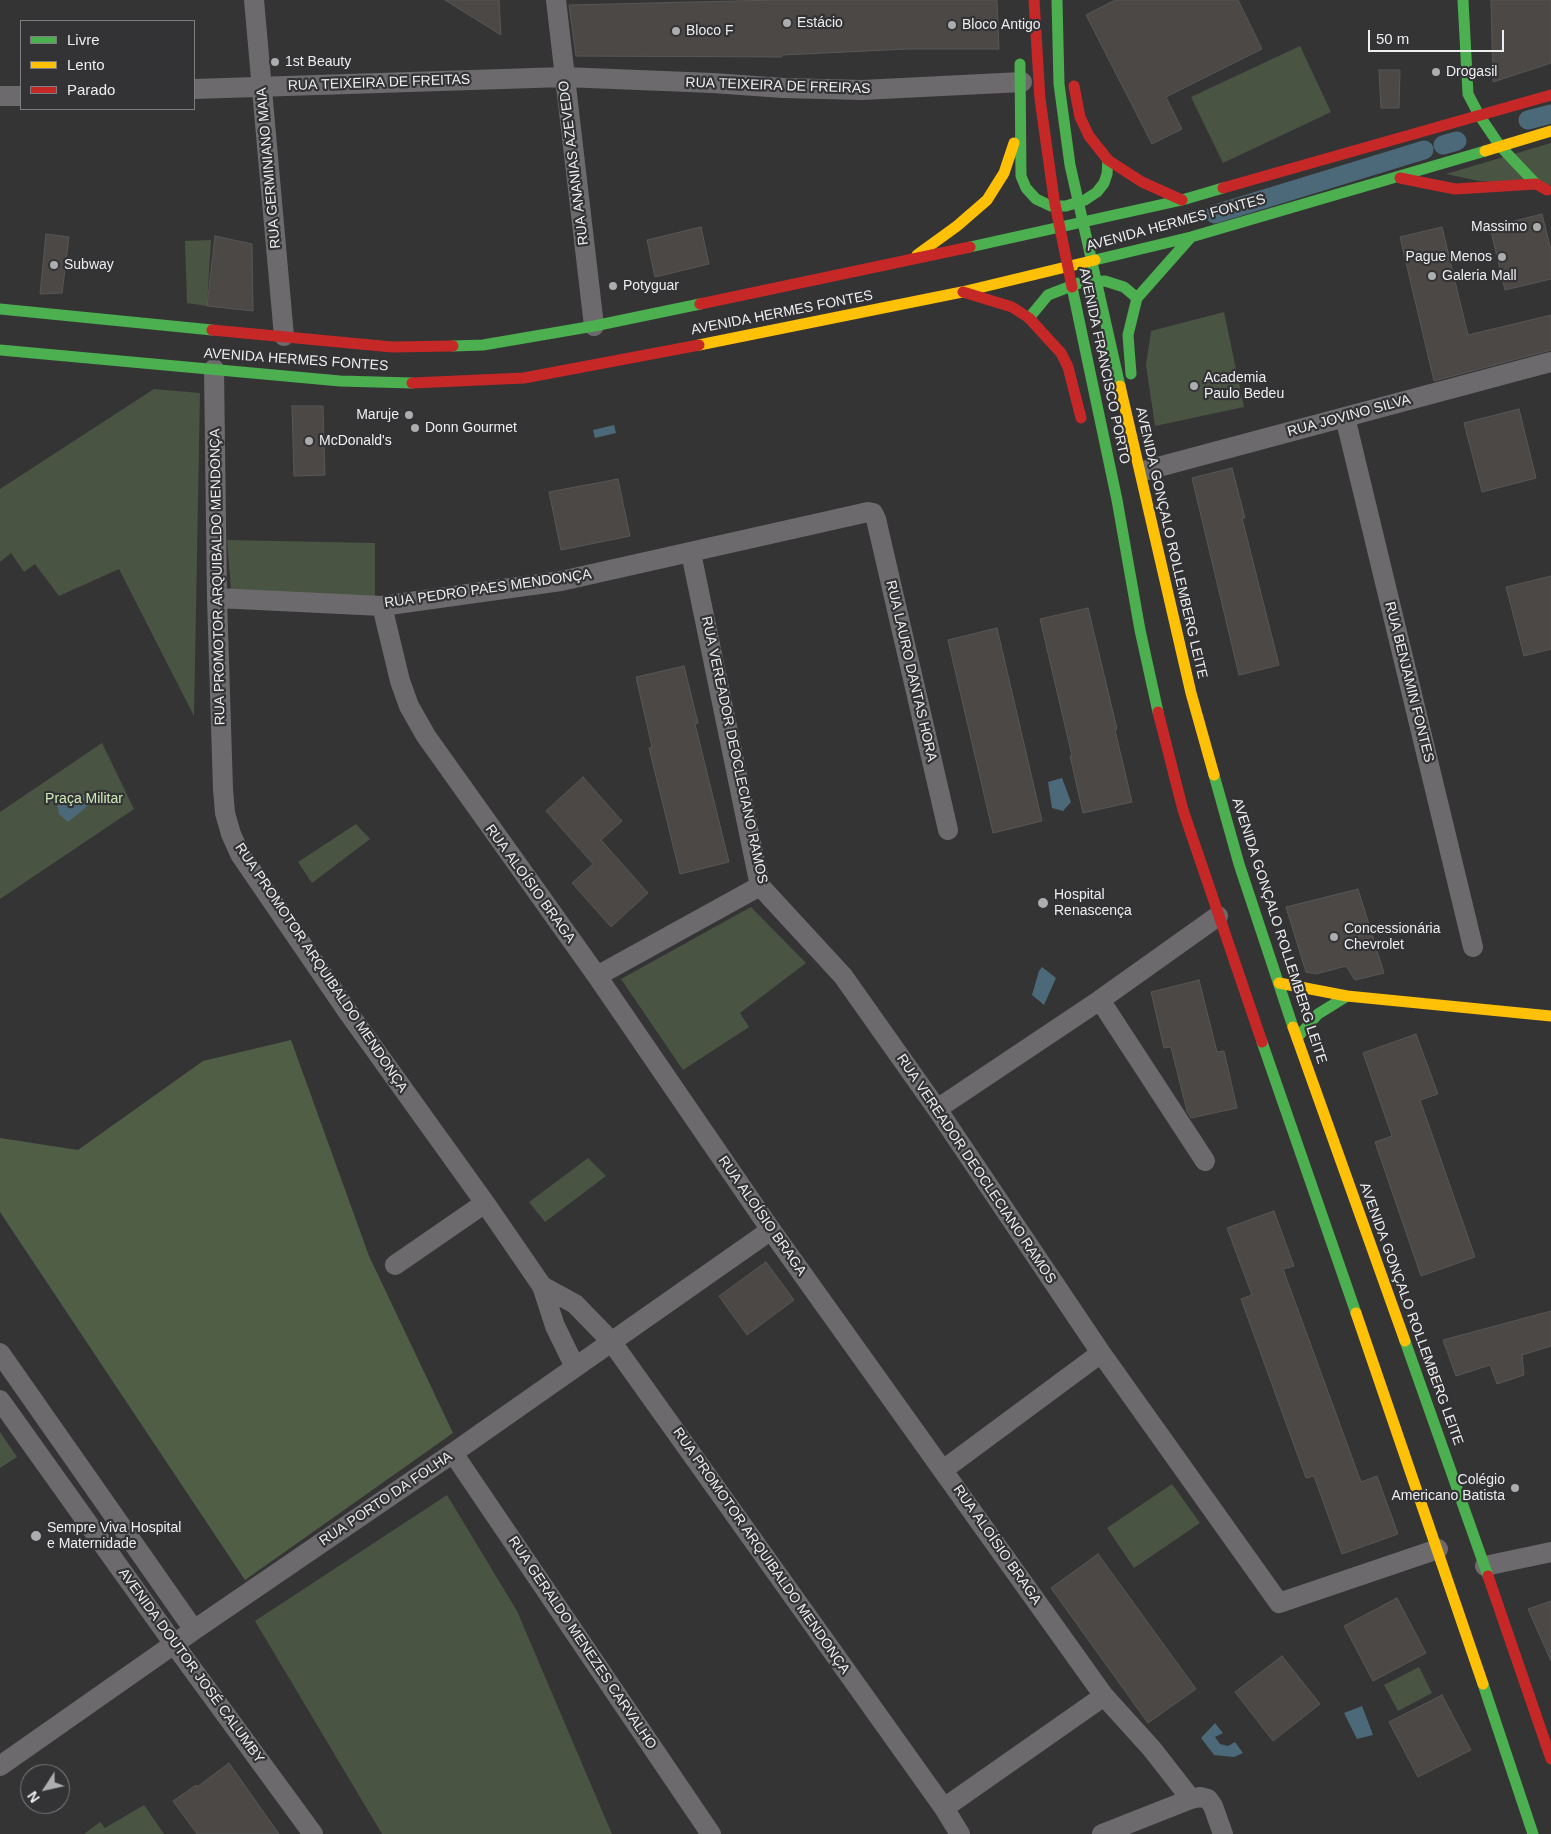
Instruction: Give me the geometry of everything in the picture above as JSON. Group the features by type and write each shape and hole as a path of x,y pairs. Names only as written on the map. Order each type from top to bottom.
{"main road":[{"name":"AVENIDA FRANCISCO PORTO","path":"1034,0 1040,99 1054,199 1118,500 1140,630"},
{"name":"AVENIDA GONÇALO ROLLEMBERG LEITE","path":"1057,0 1059,84 1070,165 1145,499 1191,693 1238,864 1297,1038 1485,1566 1551,1759"},
{"path":"1463,0 1468,94 1479,115 1500,146 1536,184 1551,193"},
{"path":"1020,57 1022,82 1021,176 1026,188 1036,199 1051,206 1066,206 1085,200 1097,192 1104,183 1108,160"},
{"path":"1074,75 1074,94 1080,116 1089,136 1108,160 1142,182 1182,200"},
{"name":"AVENIDA HERMES FONTES","path":"0,309 392,347 483,345 594,326 909,261 1182,200 1551,95"},
{"path":"909,261 957,226 987,200 1004,173 1021,123"},
{"name":"AVENIDA HERMES FONTES","path":"0,350 340,381 419,383 524,378 621,361 962,292 1191,236 1399,177 1551,131"},
{"path":"1399,177 1424,184 1455,189 1536,184"},
{"path":"1133,386 1128,335 1137,298 1191,236"},
{"path":"1029,318 1048,295 1060,288 1079,283 1105,282 1115,284 1124,287 1137,298"},
{"path":"962,292 1012,307 1029,318 1061,353 1068,367 1084,426"},
{"path":"1136,405 1164,580"},
{"path":"1118,576 1140,630 1155,700 1183,810 1438,1549 1533,1834"},
{"path":"1278,983 1347,996 1551,1016"},
{"path":"1297,1038 1318,1014 1347,996"}],"street":[{"name":"RUA GERMINIANO MAIA","path":"254,0 284,336"},
{"name":"RUA ANANIAS AZEVEDO","path":"556,0 594,326"},
{"name":"RUA TEIXEIRA DE FREITAS","path":"195,89 564,77"},
{"name":"RUA TEIXEIRA DE FREIRAS","path":"564,77 783,88 869,90 1022,82"},
{"path":"0,96 20,96"},
{"name":"RUA JOVINO SILVA","path":"1147,470 1551,362"},
{"name":"RUA PROMOTOR ARQUIBALDO MENDONÇA","path":"214,369 217,598 225,813 231,834 240,854 350,1015 542,1286 555,1326 575,1367"},
{"name":"RUA BENJAMIN FONTES","path":"1345,417 1474,947"},
{"name":"RUA PEDRO PAES MENDONÇA","path":"217,598 382,606 561,581 868,512 873,514"},
{"name":"RUA LAURO DANTAS HORA","path":"873,514 876,519 948,830"},
{"name":"RUA VEREADOR DEOCLECIANO RAMOS","path":"691,553 760,886 843,976 937,1109 1101,1353 1279,1603 1438,1549"},
{"name":"RUA ALOÍSIO BRAGA","path":"382,606 400,682 409,706 426,736 596,976 771,1230 1104,1696 1195,1798 1208,1800 1213,1806 1223,1834"},
{"path":"596,976 760,886"},
{"path":"937,1109 1100,1000 1218,916"},
{"path":"1100,1000 1204,1160"},
{"path":"395,1264 485,1203"},
{"name":"RUA PORTO DA FOLHA","path":"0,1766 194,1630 453,1453 771,1230"},
{"name":"RUA PROMOTOR ARQUIBALDO MENDONÇA","path":"542,1286 575,1304 611,1341 944,1808 960,1834"},
{"path":"943,1470 1101,1353"},
{"path":"3,1363 194,1630"},
{"name":"AVENIDA DOUTOR JOSÉ CALUMBY","path":"0,1400 174,1644 313,1834"},
{"name":"RUA GERALDO MENEZES CARVALHO","path":"453,1453 711,1834"},
{"path":"1485,1566 1551,1552"},
{"path":"145,1602 165,1590"},
{"path":"944,1808 1104,1696"},
{"path":"1102,1834 1195,1798"}],"green space":[{"path":"1300,46 1331,112 1223,163 1191,97"},
{"path":"1551,143 1551,185 1479,181 1446,174"},
{"path":"211,240 207,306 187,303 185,241"},
{"name":"Academia Paulo Bedeu","path":"1224,312 1244,407 1155,426 1146,365 1151,331"},
{"path":"154,389 200,393 194,716 119,569 59,596 35,564 24,572 11,553 0,562 0,489"},
{"path":"227,540 375,543 375,597 231,589"},
{"name":"Praça Militar","path":"102,743 134,809 0,899 0,812"},
{"path":"356,824 370,839 312,883 298,862"},
{"path":"751,907 806,963 740,1013 749,1027 683,1070 621,979"},
{"path":"291,1040 369,1256 453,1433 245,1580 0,1212 0,1138 78,1150 203,1061"},
{"path":"588,1158 606,1176 545,1222 529,1202"},
{"path":"0,1432 17,1457 0,1468"},
{"path":"1172,1484 1200,1523 1134,1568 1107,1528"},
{"path":"447,1495 517,1611 612,1834 382,1834 255,1621"},
{"path":"1419,1667 1432,1693 1398,1711 1384,1685"},
{"path":"144,1805 164,1834 84,1834 100,1822 105,1828"}],"water":[{"path":"614,425 616,433 595,438 593,430"},
{"path":"1062,778 1071,802 1063,811 1052,808 1048,782"},
{"path":"89,793 95,800 68,822 59,814 57,804"},
{"path":"1042,967 1056,978 1044,1005 1032,995"},
{"path":"1362,1706 1373,1735 1357,1739 1344,1713"},
{"path":"1215,1723 1223,1733 1215,1737 1220,1744 1228,1746 1235,1742 1243,1753 1234,1757 1214,1755 1201,1738"}],"building":[{"path":"445,0 499,0 501,35"},
{"name":"Estácio","path":"776,0 997,0 999,49 908,49 782,55 782,57 576,56 569,5"},
{"path":"1115,0 1238,0 1262,49 1166,97 1182,129 1152,144 1086,15"},
{"path":"1491,0 1551,0 1551,63 1493,82"},
{"path":"1379,70 1400,70 1399,108 1381,108"},
{"name":"Galeria Mall","path":"1542,214 1551,250 1551,279 1505,290 1490,227"},
{"path":"701,227 709,264 655,277 647,240"},
{"name":"Galeria Mall","path":"1442,227 1468,335 1551,315 1551,350 1434,381 1400,237"},
{"name":"Subway","path":"46,234 69,237 62,293 40,294"},
{"path":"215,236 252,244 253,311 207,306"},
{"name":"McDonald's","path":"292,406 323,406 325,475 294,476"},
{"path":"1519,409 1536,478 1482,492 1464,423"},
{"path":"1232,468 1245,518 1242,518 1279,665 1239,675 1192,478"},
{"path":"618,479 630,536 561,550 549,492"},
{"path":"1551,576 1551,649 1524,656 1506,587"},
{"path":"1088,608 1117,729 1115,730 1132,802 1083,813 1070,756 1072,756 1040,619"},
{"path":"997,628 1042,821 993,833 948,640"},
{"path":"684,666 698,723 695,724 729,862 680,874 649,748 652,747 636,677"},
{"path":"583,777 622,821 601,840 648,893 611,927 572,883 593,864 546,811"},
{"name":"Concessionária Chevrolet","path":"1358,889 1384,973 1355,980 1346,966 1316,974 1306,972 1286,907"},
{"path":"1199,980 1217,1052 1224,1051 1237,1108 1191,1118 1187,1111 1171,1047 1164,1048 1151,992"},
{"path":"1416,1034 1438,1094 1420,1100 1475,1257 1421,1276 1375,1142 1392,1136 1363,1053"},
{"path":"1274,1211 1294,1266 1283,1269 1361,1482 1377,1476 1398,1534 1342,1554 1314,1476 1306,1478 1241,1299 1252,1295 1227,1228"},
{"path":"766,1262 794,1300 747,1335 719,1296"},
{"path":"1551,1311 1551,1346 1522,1355 1524,1375 1497,1384 1490,1365 1456,1376 1443,1340"},
{"path":"1098,1554 1196,1689 1148,1723 1051,1588"},
{"path":"1397,1598 1426,1653 1373,1681 1344,1626"},
{"path":"1551,1601 1551,1661 1528,1609"},
{"path":"1282,1656 1320,1704 1273,1741 1235,1692"},
{"path":"1442,1695 1471,1750 1418,1777 1389,1722"},
{"path":"229,1763 279,1834 197,1834 173,1801 196,1785 197,1787"}],"waterway":[{"path":"1528,120 1551,114"},
{"path":"1443,145 1457,141"},
{"path":"1215,214 1424,150"}],"traffic: fast":[{"path":"1057,0 1059,84 1070,165 1120,386"},
{"path":"1463,0 1468,94 1479,115 1500,146 1536,184"},
{"path":"1020,64 1021,176 1026,188 1036,199 1051,206 1066,206 1085,200 1097,192 1104,183 1108,160"},
{"path":"1095,260 1191,237 1485,151"},
{"path":"970,247 1182,200 1223,188"},
{"path":"1131,374 1128,335 1137,298 1191,237"},
{"path":"1029,318 1048,295 1079,283 1105,281 1124,287 1137,298"},
{"path":"1072,287 1117,500 1140,630 1158,712"},
{"path":"453,346 483,345 594,326 700,304"},
{"path":"0,309 212,330"},
{"path":"0,350 340,381 412,383"},
{"path":"1214,775 1239,864 1293,1027"},
{"path":"1297,1038 1318,1014 1347,996"},
{"path":"1262,1042 1356,1313"},
{"path":"1405,1341 1488,1576"},
{"path":"1483,1684 1533,1834"}],"traffic: slow":[{"path":"1485,151 1551,131"},
{"path":"917,255 957,226 987,200 1004,173 1014,143"},
{"path":"699,345 962,292 1095,260"},
{"path":"1120,386 1191,693 1214,775"},
{"path":"1279,983 1347,996 1551,1016"},
{"path":"1293,1027 1405,1341"},
{"path":"1356,1313 1483,1684"}],"traffic: jam":[{"path":"1034,0 1040,99 1054,199 1072,287"},
{"path":"1074,86 1080,117 1089,136 1108,160 1142,182 1182,200"},
{"path":"1223,188 1551,95"},
{"path":"1400,178 1455,189 1536,184 1547,190"},
{"path":"700,304 970,247"},
{"path":"963,292 1012,307 1029,318 1061,353 1068,367 1081,418"},
{"path":"212,330 392,347 453,346"},
{"path":"412,383 524,378 699,345"},
{"path":"1158,712 1183,810 1262,1042"},
{"path":"1488,1576 1551,1759"}],"place":[{"name":"Estácio","path":"787,23"},
{"name":"Bloco Antigo","path":"952,25"},
{"name":"Bloco F","path":"676,31"},
{"name":"1st Beauty","path":"275,62"},
{"name":"Drogasil","path":"1436,72"},
{"name":"Massimo","path":"1537,227"},
{"name":"Pague Menos","path":"1502,257"},
{"name":"Subway","path":"54,265"},
{"name":"Galeria Mall","path":"1432,276"},
{"name":"Potyguar","path":"613,286"},
{"name":"Academia Paulo Bedeu","path":"1194,386"},
{"name":"Maruje","path":"409,415"},
{"name":"Donn Gourmet","path":"415,428"},
{"name":"McDonald's","path":"309,441"},
{"name":"Hospital Renascença","path":"1043,903"},
{"name":"Concessionária Chevrolet","path":"1334,937"},
{"name":"Colégio Americano Batista","path":"1515,1488"},
{"name":"Sempre Viva Hospital e Maternidade","path":"36,1536"}]}
